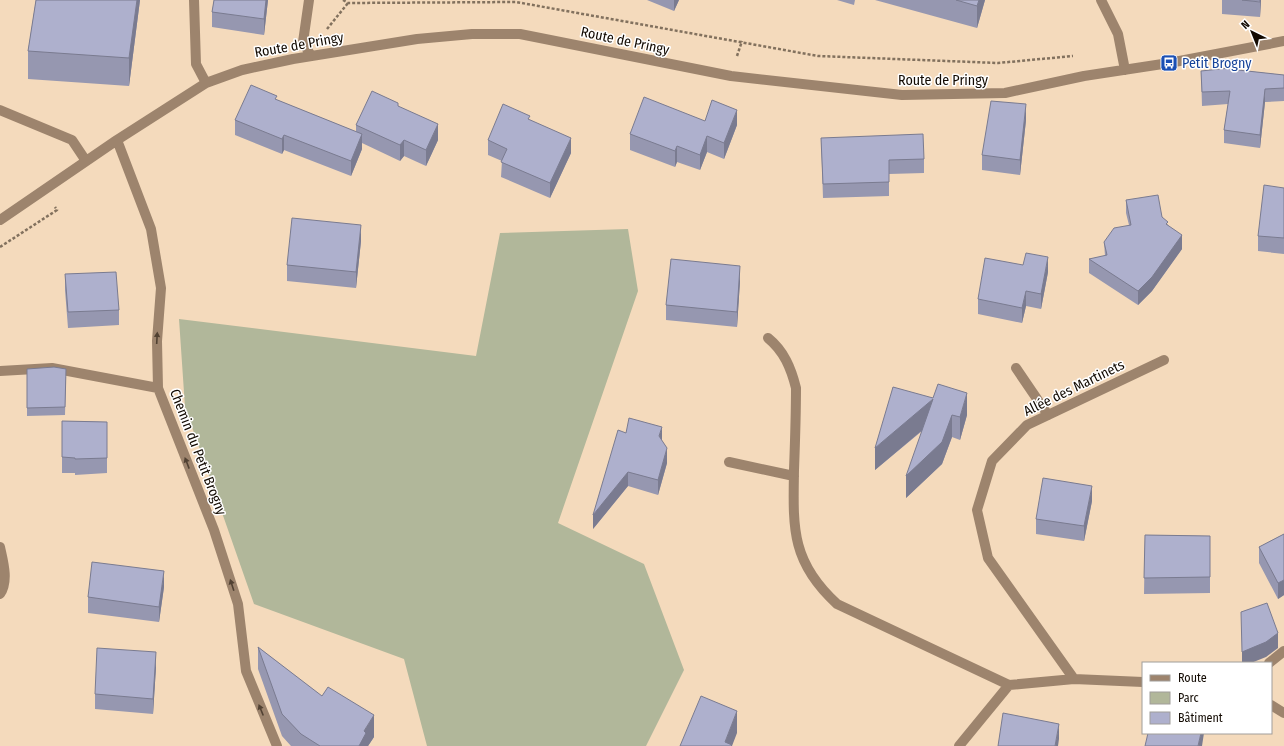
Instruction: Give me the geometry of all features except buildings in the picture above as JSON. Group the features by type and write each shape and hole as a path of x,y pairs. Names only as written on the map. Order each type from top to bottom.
{"street":[{"path":"194,0 196,64 206,83"},
{"path":"309,0 304,42 311,56"},
{"path":"1101,0 1118,34 1125,70"},
{"name":"Route de Pringy","path":"0,220 117,140 206,83 242,70 311,56 417,39 472,34 520,34 731,76 902,95 1005,94 1084,76 1169,64 1284,42"},
{"path":"0,110 72,140 86,161"},
{"name":"Chemin du Petit Brogny","path":"117,140 150,229 162,288 157,341 158,388 223,560 238,604 246,671 271,736 277,746"},
{"path":"768,338 778,347 792,370 796,388 793,521 798,547 807,568 822,590 837,604 1009,685 1074,680 1142,682"},
{"name":"Allée des Martinets","path":"1074,680 988,558 978,510 992,461 1026,425 1164,360"},
{"path":"0,371 52,368 158,388"},
{"path":"1016,368 1048,415"},
{"path":"729,462 794,476"},
{"path":"0,547 5,570 2,591 0,594"},
{"path":"1271,662 1284,651"},
{"path":"959,746 1009,685"},
{"path":"1272,706 1284,713"}],"path":[{"path":"344,0 348,4 516,2 742,41 818,56 998,63 1080,55 1084,76"},
{"path":"327,30 348,4"},
{"path":"737,58 742,41"}],"green space":[{"path":"628,229 638,291 558,523 644,564 684,670 646,746 427,746 404,659 254,604 185,407 179,319 476,356 500,233"}],"place":[{"name":"Petit Brogny","path":"1169,63"}]}
